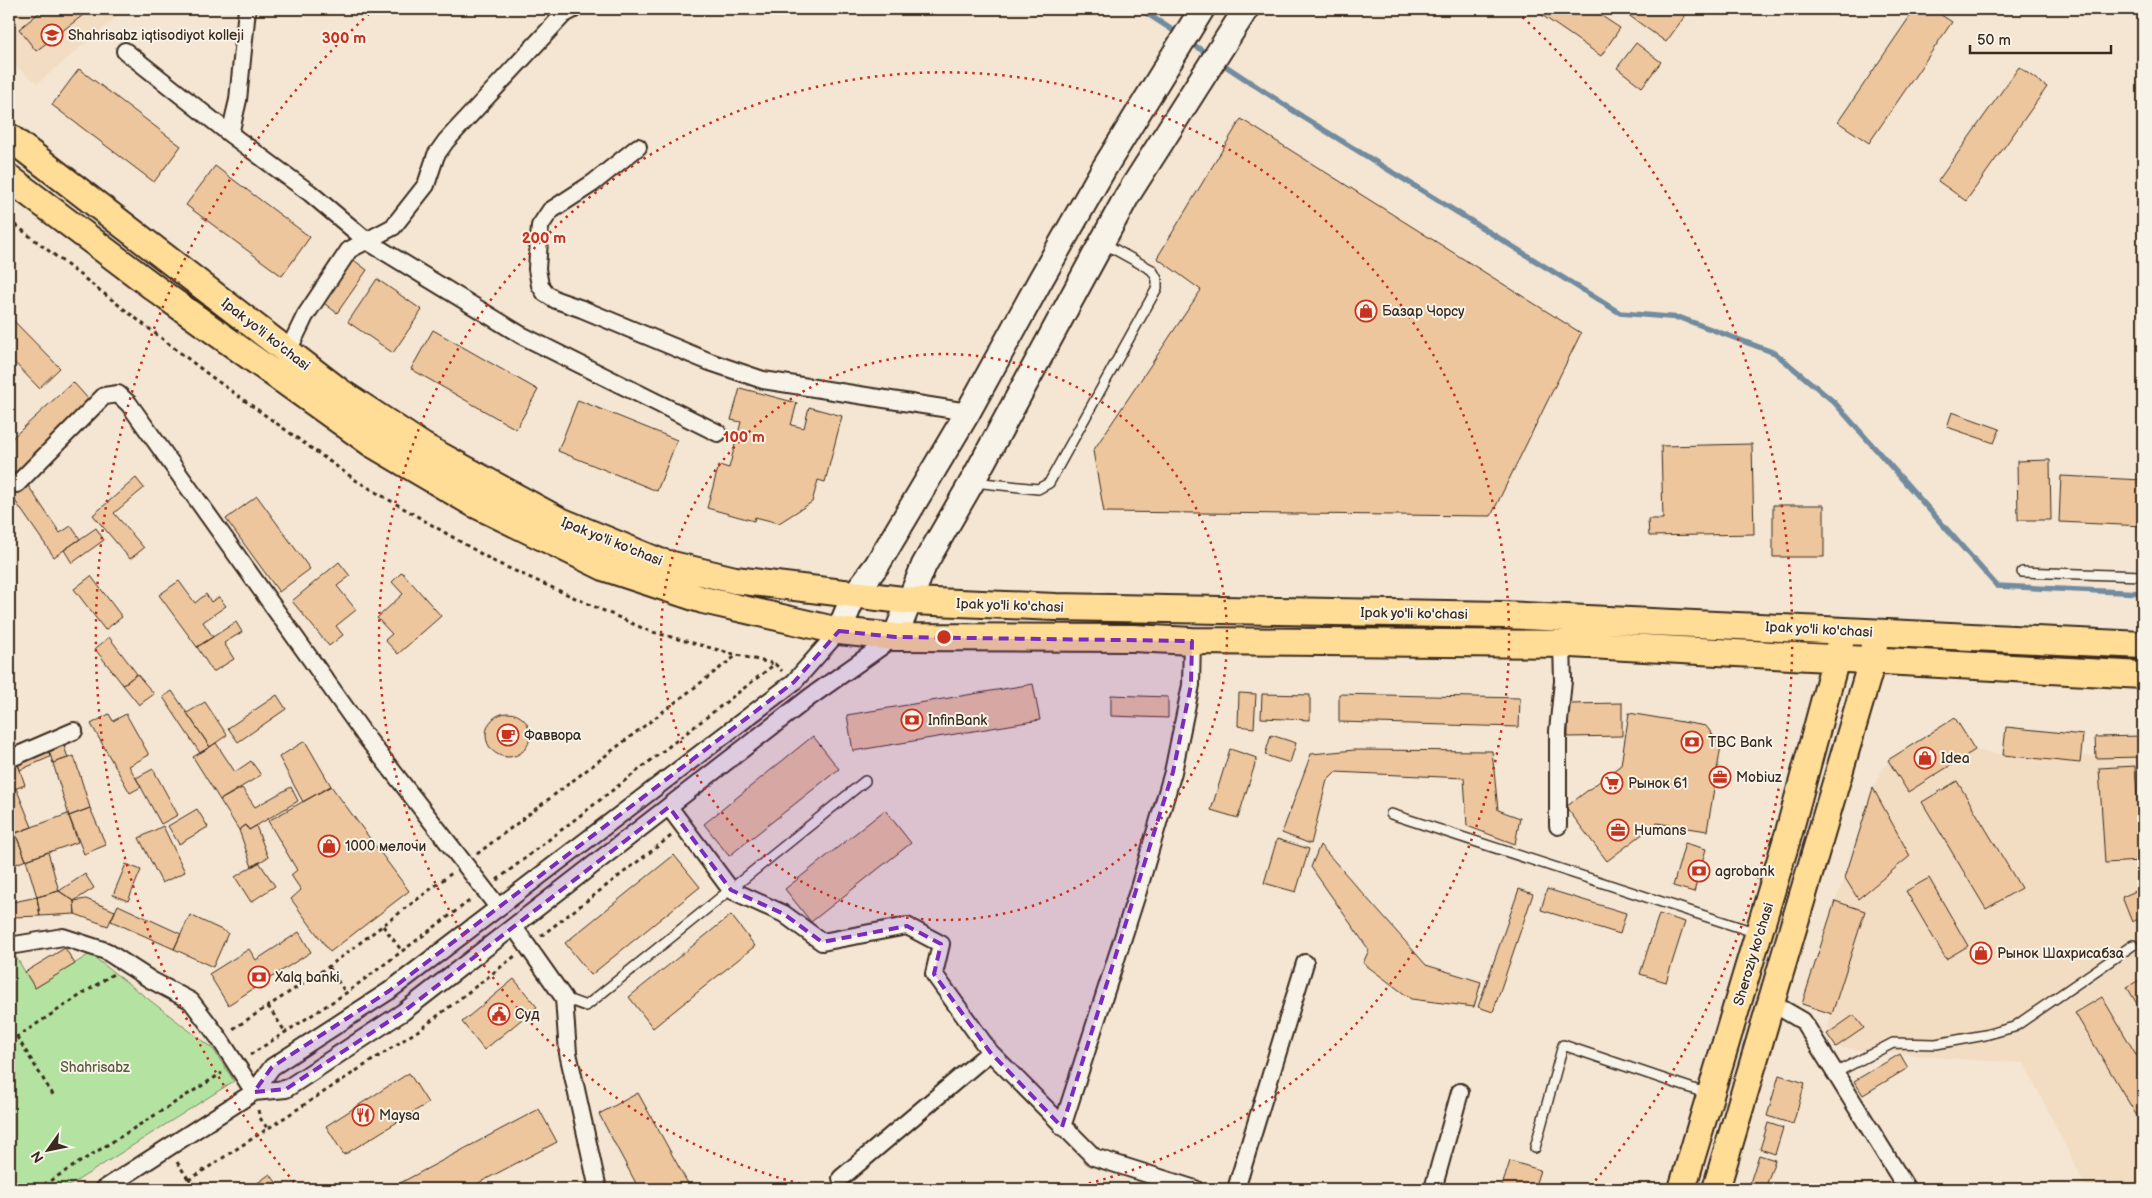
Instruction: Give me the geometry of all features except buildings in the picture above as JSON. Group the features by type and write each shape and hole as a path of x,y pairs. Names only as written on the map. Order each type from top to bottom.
{"main road":[{"path":"895,637 924,565 972,482 1127,196 1246,9"},
{"path":"839,631 854,596 877,565 968,412 1041,278 1200,11"},
{"name":"Ipak yo'li ko'chasi","path":"9,137 340,392 424,448 558,520 660,562 735,580 854,596 911,601 1056,607 1503,615 2143,645"},
{"name":"Ipak yo'li ko'chasi","path":"9,178 168,298 371,443 473,503 606,568 703,600 839,631 895,637 1562,644 2143,676"},
{"name":"Sheroziy ko'chasi","path":"1682,1189 1759,934 1837,658 1843,630"},
{"path":"1716,1189 1872,661 1877,632"}],"street":[{"path":"230,134 238,100 247,9"},
{"path":"288,351 305,316 349,250 393,227 426,184 436,155 446,140 563,15 574,9"},
{"path":"125,51 230,134 310,193 366,240 521,336 718,433"},
{"path":"638,147 592,183 550,212 540,226 537,269 540,284 545,293 556,300 710,362 763,380 968,412"},
{"path":"17,484 104,396 118,394 135,412 366,737 498,907"},
{"path":"104,1189 254,1092 272,1068 389,991 794,682 839,631"},
{"path":"254,1092 286,1089 403,1012 810,697 895,637"},
{"path":"1062,1126 1138,891 1173,772 1191,686 1192,641"},
{"path":"1558,826 1558,731 1563,681 1562,644"},
{"path":"9,759 74,731"},
{"path":"669,807 731,890 784,914 822,942 907,926 941,944 934,974 990,1052 1094,1157 1195,1189"},
{"path":"514,926 564,998 568,1053 598,1189"},
{"path":"9,946 63,937 106,951 191,1001 219,1038 254,1092"},
{"path":"1236,1189 1305,963"},
{"path":"1772,1003 1803,1021 1900,1185"},
{"path":"840,1178 990,1052"},
{"path":"1433,1189 1460,1092"}],"lane":[{"path":"972,482 1038,489 1049,483 1157,288 1158,279 1152,270 1102,242"},
{"path":"2022,572 2143,576"},
{"path":"564,998 586,1006 865,781"},
{"path":"1391,814 1759,934"},
{"path":"1835,1073 1893,1043 1936,1044 1985,1035 2014,1027 2133,945"},
{"path":"1535,1148 1563,1045 1710,1095"}],"path":[{"path":"219,1038 328,967 737,655 775,664 794,682"},
{"path":"37,1189 346,993 775,664"},
{"path":"383,926 402,951"},
{"path":"9,1042 128,964"},
{"path":"328,967 358,1011"},
{"path":"268,1006 298,1051"},
{"path":"16,1037 55,1098"},
{"path":"254,1092 260,1118 268,1130"},
{"path":"168,1148 189,1180"},
{"path":"184,1184 188,1189"}],"highlighted area":[{"path":"839,631 895,637 1192,641 1191,685 1173,772 1062,1127 990,1052 934,974 941,944 907,926 822,942 784,914 731,890 669,807 403,1012 286,1089 254,1092 272,1067 389,991 794,682"}],"shaded area":[{"name":"Shahrisabz iqtisodiyot kolleji","path":"9,9 126,9 38,83 9,62"},
{"name":"Рынок Шахрисабза","path":"1975,750 2003,755 2143,757 2143,1189 2087,1189 2024,1063 1945,1058 1836,1047 1827,1034 1831,1014 1802,1004 1835,901 1845,878 1873,788 1888,760 1908,791"}],"green space":[{"name":"Shahrisabz","path":"90,954 213,1049 234,1081 64,1189 9,1189 9,959 16,957 35,988"}],"waterway":[{"path":"1140,9 1180,35"},
{"path":"1189,42 1211,56"},
{"path":"1218,61 1303,117 1620,313 1681,318 1775,353 1834,402 1997,586 2143,593"}],"place":[{"name":"Shahrisabz iqtisodiyot kolleji","path":"52,35"},
{"name":"Базар Чорсу","path":"1366,311"},
{"name":"InfinBank","path":"912,720"},
{"name":"Фаввора","path":"508,735"},
{"name":"TBC Bank","path":"1692,742"},
{"name":"Idea","path":"1925,758"},
{"name":"Mobiuz","path":"1720,777"},
{"name":"Рынок 61","path":"1612,783"},
{"name":"Humans","path":"1618,830"},
{"name":"1000 мелочи","path":"329,846"},
{"name":"agrobank","path":"1699,871"},
{"name":"Рынок Шахрисабза","path":"1981,953"},
{"name":"Xalq banki","path":"259,977"},
{"name":"Суд","path":"499,1014"},
{"name":"Maysa","path":"363,1115"}]}
